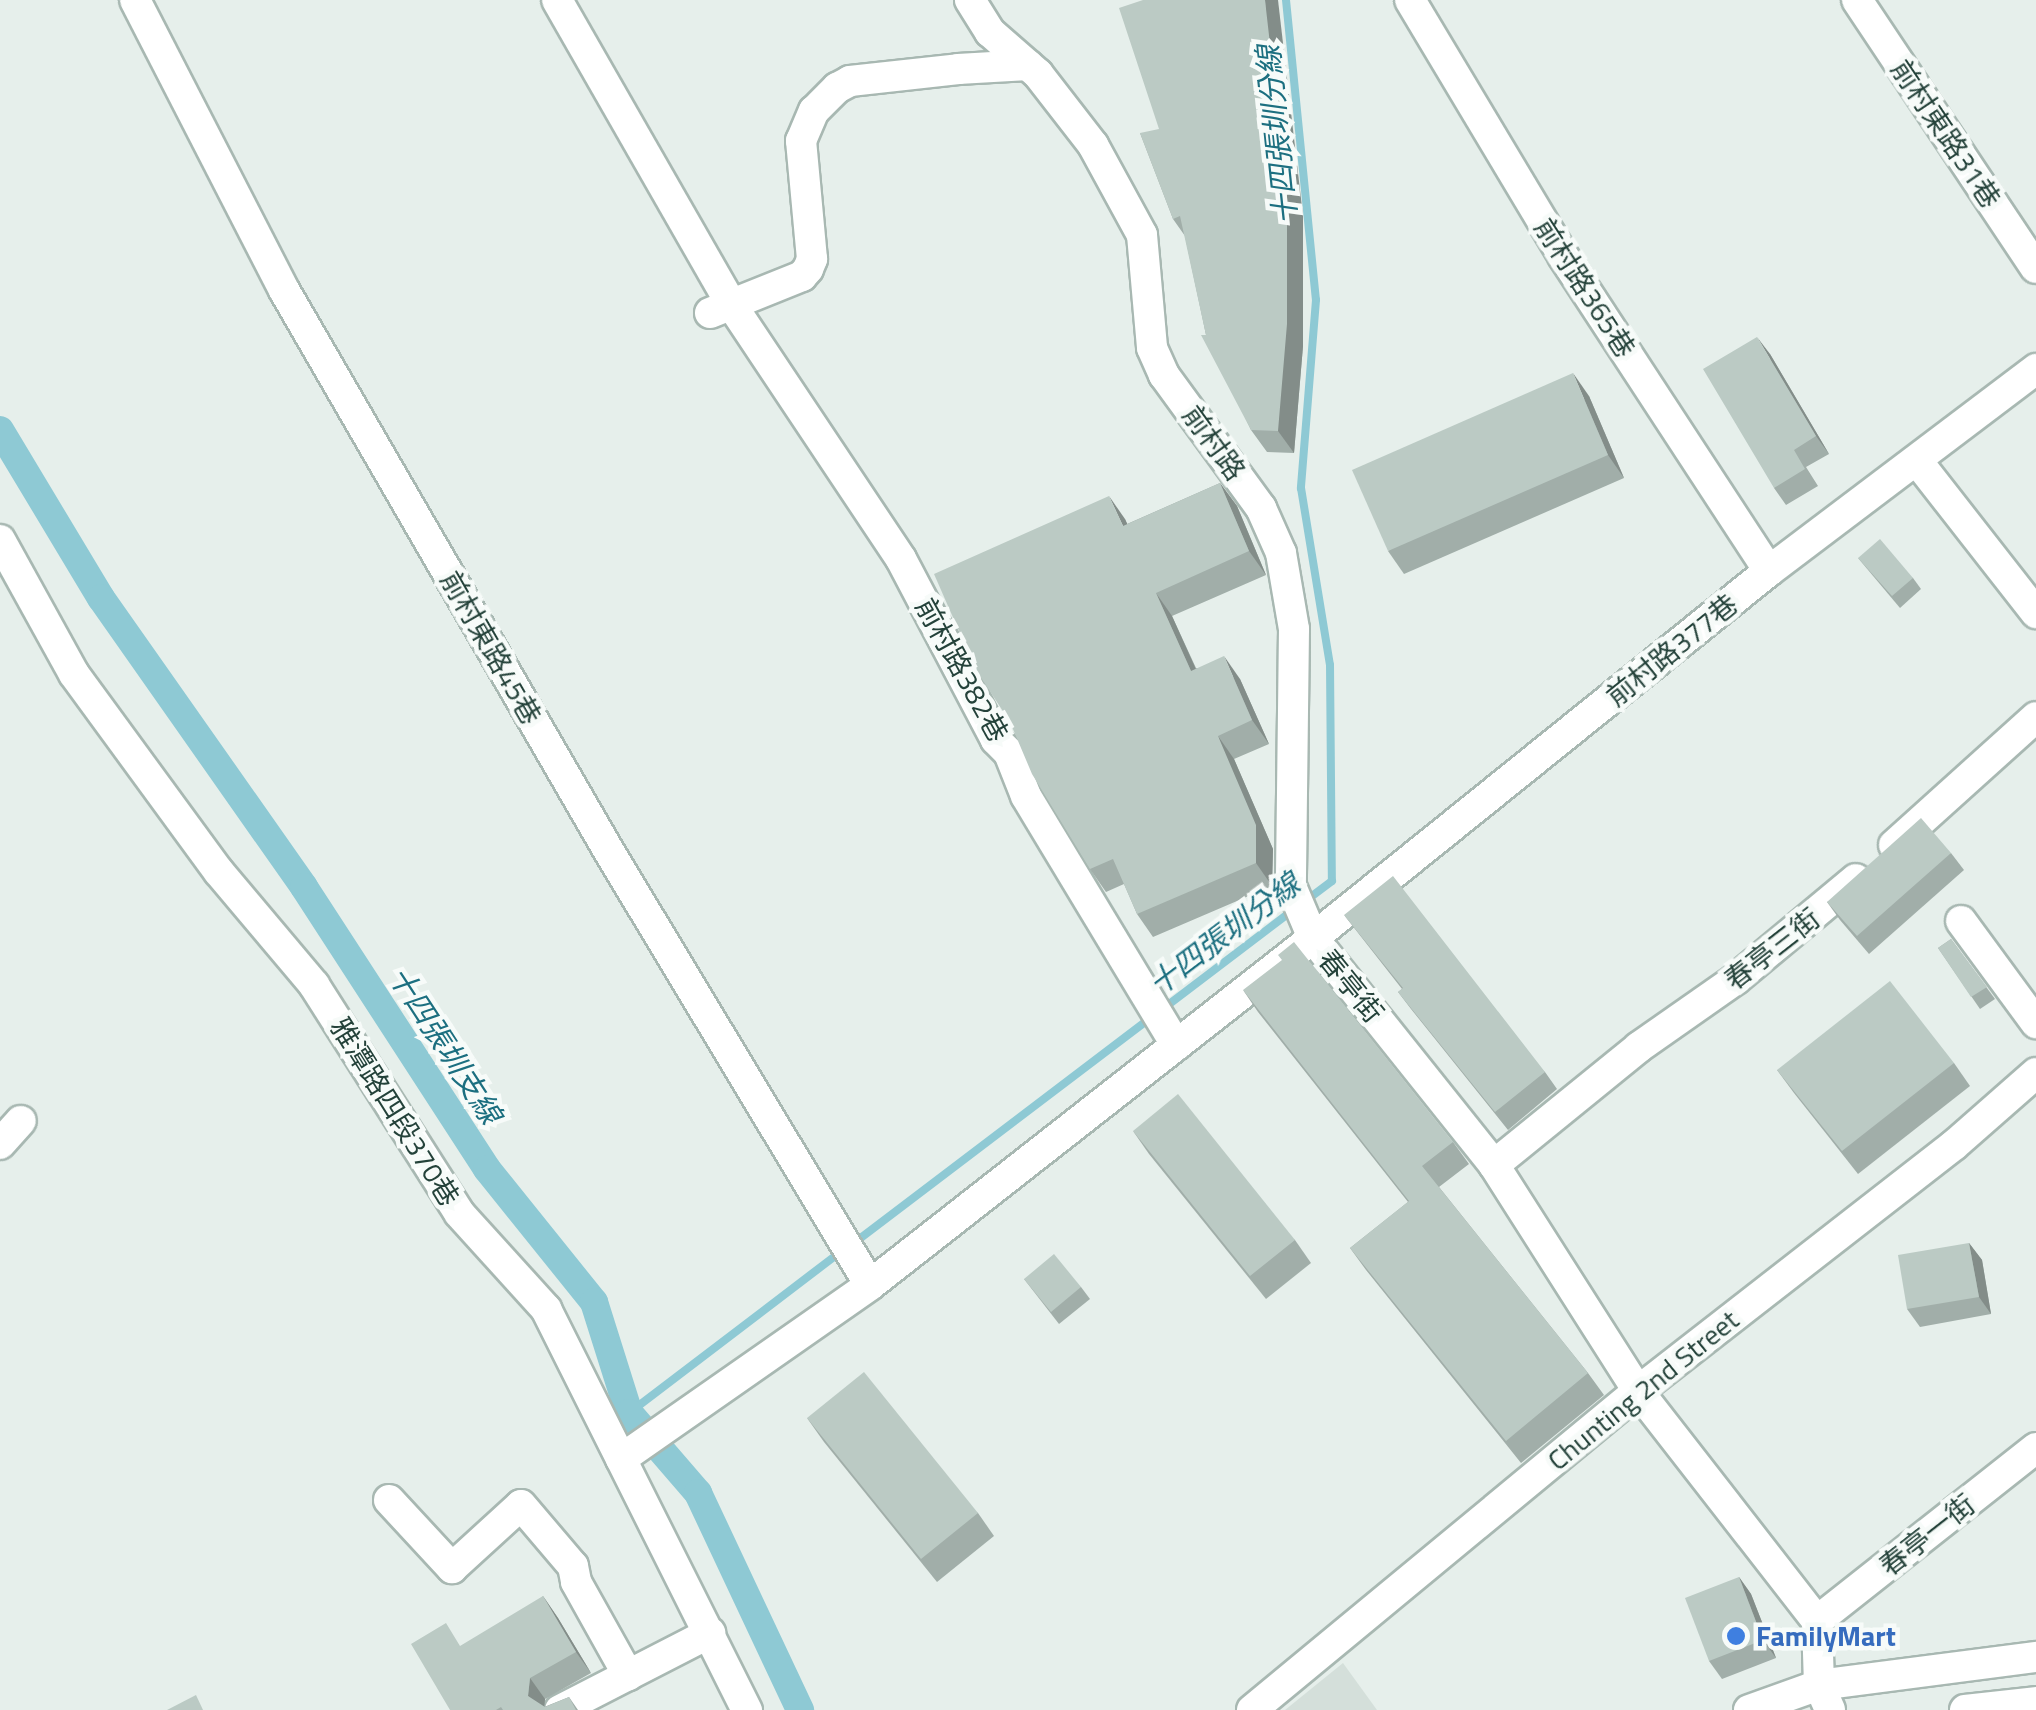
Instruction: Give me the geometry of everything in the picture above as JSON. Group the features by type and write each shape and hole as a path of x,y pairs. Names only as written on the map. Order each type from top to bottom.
{"street":[{"name":"前村東路45巷","path":"135,0 284,290 610,853 870,1285"},
{"name":"前村路382巷","path":"558,0 720,309 901,559 996,740 1009,753 1026,796 1176,1045"},
{"name":"前村路","path":"970,0 990,32 1028,65 1094,145 1142,235 1152,348 1164,375 1261,508 1281,553 1294,630 1292,886 1314,938"},
{"name":"前村路365巷","path":"1410,0 1563,256 1770,571"},
{"name":"前村東路31巷","path":"1856,0 2036,268"},
{"path":"720,309 802,276 808,269 812,259 801,141 814,110 837,88 850,82 922,73 1028,65"},
{"name":"前村路377巷","path":"1314,938 1770,571 2036,369"},
{"path":"1918,462 2036,613"},
{"name":"雅潭路四段370巷","path":"0,540 74,674 219,872 314,985 459,1213 546,1309 640,1445 710,1633 747,1710"},
{"name":"春亭三街","path":"1494,1165 1639,1047 1818,914 2036,717"},
{"path":"1960,921 2036,1023"},
{"name":"春亭街","path":"640,1445 870,1285 1314,938 1494,1165 1638,1392 1817,1621"},
{"name":"Chunting 2nd Street","path":"1252,1710 1638,1392 1954,1145 2036,1073"},
{"path":"0,1144 21,1121"},
{"name":"春亭一街","path":"1817,1621 2036,1448"},
{"path":"389,1500 452,1568 521,1505 573,1566 576,1582 628,1675"},
{"path":"1817,1621 1825,1697"},
{"path":"560,1710 710,1633"},
{"path":"1749,1710 2036,1657"},
{"path":"1965,1710 2036,1702"}],"shaded area":[{"path":"1343,1663 1377,1710 1285,1710"}],"building":[{"path":"1143,0 1265,0 1287,194 1287,324 1278,431 1251,430 1201,335 1206,335 1180,216 1173,219 1140,133 1159,129 1119,8"},
{"path":"1757,337 1816,436 1794,450 1805,469 1774,488 1703,369"},
{"path":"1573,373 1608,455 1388,551 1352,470"},
{"path":"1220,483 1249,551 1156,593 1191,671 1224,656 1252,720 1218,736 1256,825 1256,863 1137,914 1113,859 1090,869 1032,774 1010,722 976,670 934,574 1109,496 1123,526"},
{"path":"1880,539 1913,578 1892,596 1858,558"},
{"path":"1921,818 1951,853 1857,936 1827,902"},
{"path":"1393,876 1545,1072 1495,1112 1398,992 1403,988 1344,915"},
{"path":"1951,939 1987,987 1971,997 1938,948"},
{"path":"1294,942 1453,1142 1422,1166 1588,1373 1506,1441 1350,1248 1409,1201 1243,990 1282,960 1278,955"},
{"path":"1890,981 1954,1063 1842,1151 1777,1070"},
{"path":"1178,1094 1295,1240 1250,1276 1133,1131"},
{"path":"1969,1243 1979,1297 1907,1309 1898,1255"},
{"path":"1054,1254 1081,1287 1051,1312 1024,1279"},
{"path":"864,1372 978,1513 921,1559 807,1418"},
{"name":"FamilyMart","path":"1739,1577 1763,1640 1709,1661 1685,1598"},
{"path":"543,1596 576,1652 530,1678 528,1696 545,1707 569,1697 576,1710 450,1710 411,1644 446,1623 460,1646"},
{"path":"196,1695 203,1710 167,1710"}],"waterway":[{"name":"十四張圳分線","path":"1286,0 1316,300 1301,488 1330,665 1332,881 1304,902"},
{"name":"十四張圳支線","path":"0,430 101,598 304,887 487,1169 594,1302 629,1413 698,1493 800,1710"},
{"name":"十四張圳分線","path":"1164,1008 1293,910"},
{"name":"十四張圳分線","path":"854,1243 1149,1019"},
{"name":"十四張圳分線","path":"629,1413 842,1251"}],"place":[{"name":"FamilyMart","path":"1736,1636"}]}
